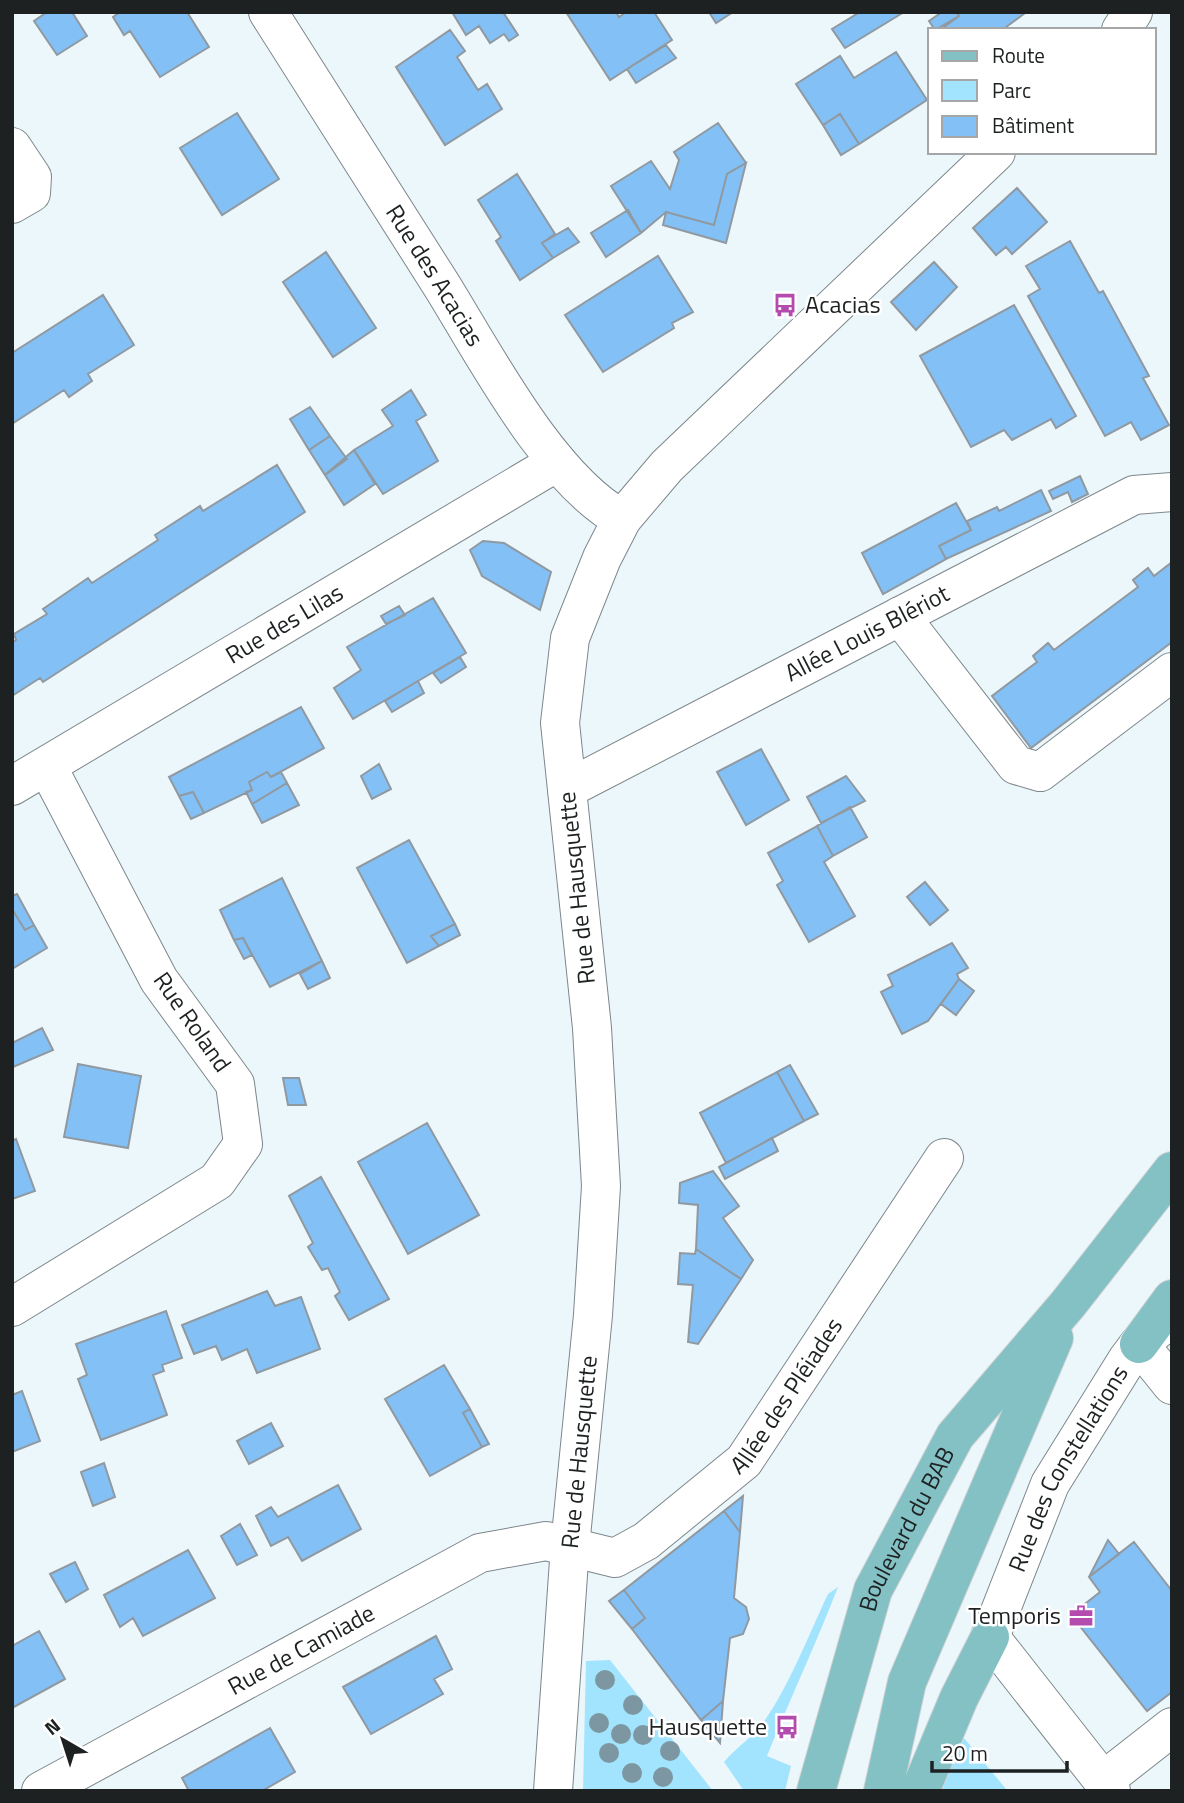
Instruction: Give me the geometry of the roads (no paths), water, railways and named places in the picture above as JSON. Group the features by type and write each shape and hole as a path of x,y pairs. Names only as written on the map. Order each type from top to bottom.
{"main road":[{"name":"Boulevard du BAB","path":"816,1791 873,1590 955,1436 1068,1304 1172,1171"},
{"path":"1139,1344 1172,1299"},
{"name":"Boulevard du BAB","path":"883,1791 907,1682 1068,1304"},
{"path":"920,1791 959,1699 990,1637"}],"street":[{"name":"Rue des Acacias","path":"268,12 506,388 557,462 602,508 622,519"},
{"path":"1122,28 1133,12"},
{"path":"12,147 32,177 31,193 12,204"},
{"name":"Rue de Hausquette","path":"553,1791 570,1546 593,1315 601,1186 592,1028 560,723 570,638 602,558 622,519 667,466 994,154"},
{"name":"Rue des Lilas","path":"12,786 557,462"},
{"name":"Allée Louis Blériot","path":"567,789 1135,495 1172,492"},
{"path":"900,615 1016,765 1040,772 1172,673"},
{"name":"Rue Roland","path":"12,1307 217,1181 243,1144 235,1084 159,980 47,766"},
{"name":"Allée des Pléiades","path":"570,1546 615,1558 646,1541 744,1461 944,1157"},
{"name":"Rue des Constellations","path":"990,1637 1051,1484 1139,1344 1172,1318"},
{"path":"1139,1344 1172,1385"},
{"name":"Rue de Camiade","path":"41,1791 480,1552 546,1541 570,1546"},
{"path":"990,1637 1107,1786 1172,1727"}],"place":[{"name":"Acacias","path":"785,305"},
{"name":"Temporis","path":"1081,1616"},
{"name":"Hausquette","path":"787,1727"}]}
